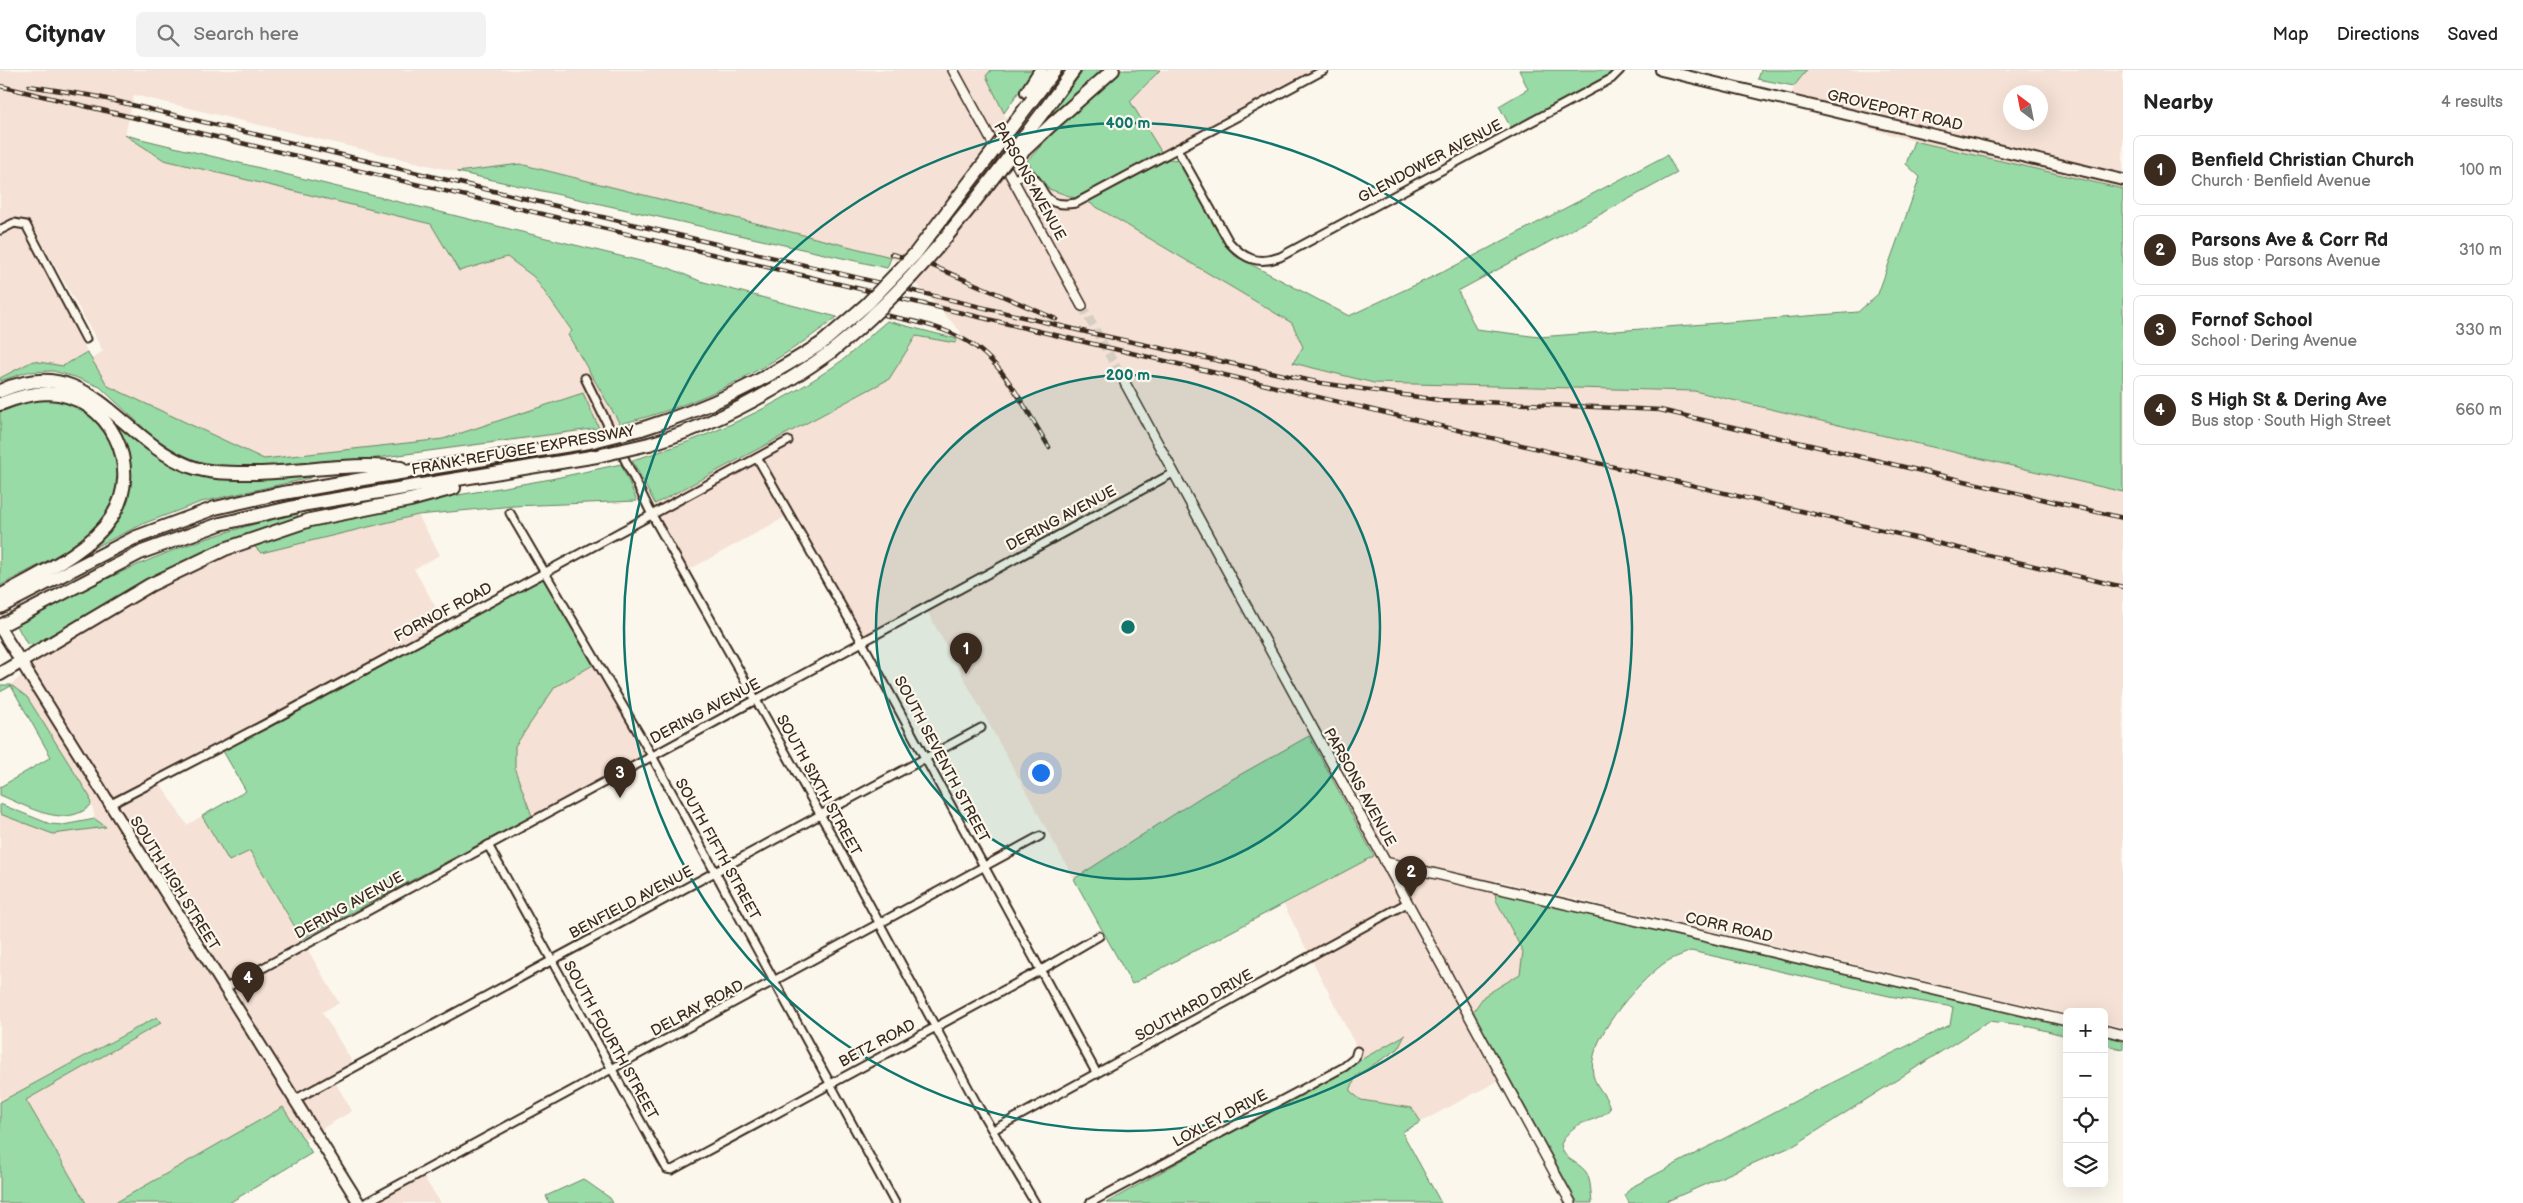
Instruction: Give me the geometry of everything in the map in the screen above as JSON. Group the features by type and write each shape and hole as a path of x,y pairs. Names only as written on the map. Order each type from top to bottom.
{"highway":[{"path":"1030,96 1041,70"},
{"name":"FRANK-REFUGEE EXPRESSWAY","path":"0,627 142,552 220,524 307,504 511,472 597,456 648,444 705,425 753,401 791,379 827,347 890,282 946,215 1030,96 1055,70"},
{"name":"FRANK-REFUGEE EXPRESSWAY","path":"0,607 110,549 194,515 272,495 589,442 641,429 704,408 747,389 827,347 883,308 909,281 988,183 1074,70"},
{"path":"988,183 1113,70"},
{"path":"0,391 31,381 48,380 82,389 158,448 190,466 210,472 300,472 380,466 416,470"},
{"path":"0,404 28,395 49,393 68,396 85,404 101,415 114,432 122,451 125,472 123,497 118,508 93,539 0,596"},
{"path":"0,674 150,585 187,566 244,541 310,520 410,500 511,472"}],"main road":[{"name":"GROVEPORT ROAD","path":"1661,70 2123,180"},
{"name":"SOUTH HIGH STREET","path":"0,627 359,1203"}],"street":[{"name":"PARSONS AVENUE","path":"953,70 1082,306"},
{"path":"1014,179 1028,173 1049,200 1065,205 1076,203 1324,70"},
{"name":"GLENDOWER AVENUE","path":"1177,149 1221,232 1238,252 1248,258 1264,262 1280,257 1602,84 1620,70"},
{"path":"0,230 14,223 26,225 86,339"},
{"name":"SOUTH SIXTH STREET","path":"585,378 652,515 820,815 935,1027 1035,1203"},
{"name":"PARSONS AVENUE","path":"1124,384 1571,1203"},
{"name":"FORNOF ROAD","path":"110,805 265,724 758,459 788,441"},
{"name":"SOUTH SEVENTH STREET","path":"758,459 862,642 1098,1074"},
{"name":"DERING AVENUE","path":"224,988 1173,473"},
{"name":"SOUTH FIFTH STREET","path":"510,512 652,756 895,1203"},
{"name":"BENFIELD AVENUE","path":"294,1100 981,728"},
{"name":"DELRAY ROAD","path":"365,1203 775,982 1040,836"},
{"name":"SOUTH FOURTH STREET","path":"488,845 667,1170"},
{"name":"CORR ROAD","path":"1385,862 2063,1020"},
{"name":"SOUTHARD DRIVE","path":"993,1130 1407,903"},
{"name":"BETZ ROAD","path":"667,1170 672,1170 1041,970 1099,936"},
{"path":"2108,1031 2123,1035"},
{"name":"LOXLEY DRIVE","path":"1090,1203 1344,1068 1355,1058 1356,1051"}],"shaded area":[{"path":"0,70 991,70 986,76 1027,161 1049,189 1088,202 1292,323 1303,347 1293,363 1374,383 1694,391 2123,492 2123,1027 2108,1024 2108,1008 2063,1008 2063,1013 1495,880 1496,901 1523,952 1520,974 1484,996 1473,1012 1509,1075 1421,1122 1412,1108 1361,1100 1350,1091 1356,1076 1398,1049 1405,1036 1363,1060 1284,905 1385,849 1320,730 1204,795 1074,879 926,609 863,642 791,514 683,573 647,509 889,379 916,336 955,343 961,332 891,257 520,164 457,172 134,95 125,135 164,160 431,224 460,271 507,257 534,277 572,332 568,335 620,424 555,436 369,459 202,463 100,387 86,363 103,351 35,230 87,352 63,366 33,361 0,378"},
{"path":"1160,70 1314,70 1162,153 1130,101"},
{"path":"1807,70 2123,70 2123,189 1914,141 1789,106 1794,86"},
{"path":"418,515 440,555 414,569 448,629 160,783 187,825 202,816 229,861 249,850 339,1003 322,1012 354,1065 332,1077 352,1111 303,1140 283,1107 115,1203 86,1203 26,1100 160,1024 156,1017 0,1102 0,814 53,834 106,827 95,819 90,797 27,697 11,685 60,641 169,581 251,543 261,553"},
{"path":"593,665 644,754 532,816 515,770 515,746 555,687"},
{"path":"421,1173 441,1203 365,1203"}],"green space":[{"path":"991,70 1034,70 1004,113 986,76"},
{"path":"1084,70 1104,70 1055,114 1053,111"},
{"path":"1120,70 1160,70 1130,101 1162,153 1075,198 1049,189 1027,161 1078,106"},
{"path":"1519,70 1612,70 1610,74 1511,128 1499,106 1528,89"},
{"path":"1761,70 1807,70 1794,86 1758,79"},
{"path":"125,135 669,268 700,281 837,317 787,353 734,383 679,406 620,424 568,335 572,331 534,277 507,257 459,271 431,224 164,160"},
{"path":"1914,141 2123,189 2123,492 1694,391 1374,383 1293,363 1303,347 1292,323 1088,202 1169,159 1179,160 1218,233 1235,256 1349,316 1447,270 1667,155 1677,173 1458,291 1476,329 1539,337 1858,312 1878,294 1920,177 1906,164"},
{"path":"520,164 891,258 887,268 457,172"},
{"path":"887,321 957,339 955,343 916,336 889,379 655,504 632,460 688,442 769,406 820,376 844,359"},
{"path":"87,352 108,386 264,459 443,439 583,393 599,428 369,459 232,468 202,463 163,446 100,387 75,377 53,371 27,372 0,381 0,378 33,361 63,366"},
{"path":"40,398 74,404 84,409 96,420 114,447 118,462 117,494 111,509 101,523 91,532 67,550 0,586 0,412"},
{"path":"111,419 164,460 195,473 310,474 310,478 201,502 145,523 85,552 120,514 128,496 130,485 129,462"},
{"path":"621,464 637,501 513,506 418,515 261,553 251,543 310,523 551,479"},
{"path":"297,514 298,519 143,584 33,645 27,644 17,626 85,589 152,559 221,534"},
{"path":"544,578 593,665 555,687 515,746 515,770 532,816 302,939 250,851 229,861 202,816 246,791 223,751"},
{"path":"0,685 11,685 27,697 90,797 91,805 81,812 70,816 46,814 0,795 0,787 51,757 11,686 0,692"},
{"path":"1309,736 1374,856 1132,984 1074,879 1204,795"},
{"path":"0,804 50,824 63,825 95,819 106,827 53,834 0,814"},
{"path":"1495,891 2063,1026 2063,1035 2023,1025 1989,1021 1795,1145 1665,1202 1629,1203 1625,1195 1630,1188 1801,1098 1950,1025 1953,1007 1889,996 1691,951 1666,962 1640,985 1605,1029 1597,1045 1593,1061 1593,1075 1610,1109 1597,1118 1572,1129 1561,1144 1564,1154 1586,1172 1589,1179 1592,1203 1578,1203 1473,1012 1484,996 1520,974 1523,952 1496,900"},
{"path":"157,1017 161,1023 26,1100 86,1203 0,1203 0,1102"},
{"path":"1405,1035 1398,1049 1356,1076 1350,1091 1361,1100 1412,1108 1421,1122 1402,1132 1441,1203 1106,1203"},
{"path":"2108,1036 2123,1040 2123,1049 2108,1046"},
{"path":"283,1107 312,1153 229,1203 115,1203"},
{"path":"583,1179 610,1198 613,1203 549,1203 546,1196"}],"tunnel":[{"path":"1082,306 1125,383"}],"railway":[{"path":"0,86 2123,587"},
{"path":"29,86 94,96 1086,332 1321,383 1439,400 1660,410 2123,518"},
{"path":"891,254 926,263 1056,319"},
{"path":"880,314 938,328 973,345 987,356 999,369 1021,400 1049,447"}],"place":[{"name":"Benfield Christian Church","path":"966,674"},
{"name":"Fornof School","path":"620,798"},
{"name":"Parsons Ave & Corr Rd","path":"1411,897"},
{"name":"S High St & Dering Ave","path":"248,1003"}]}
